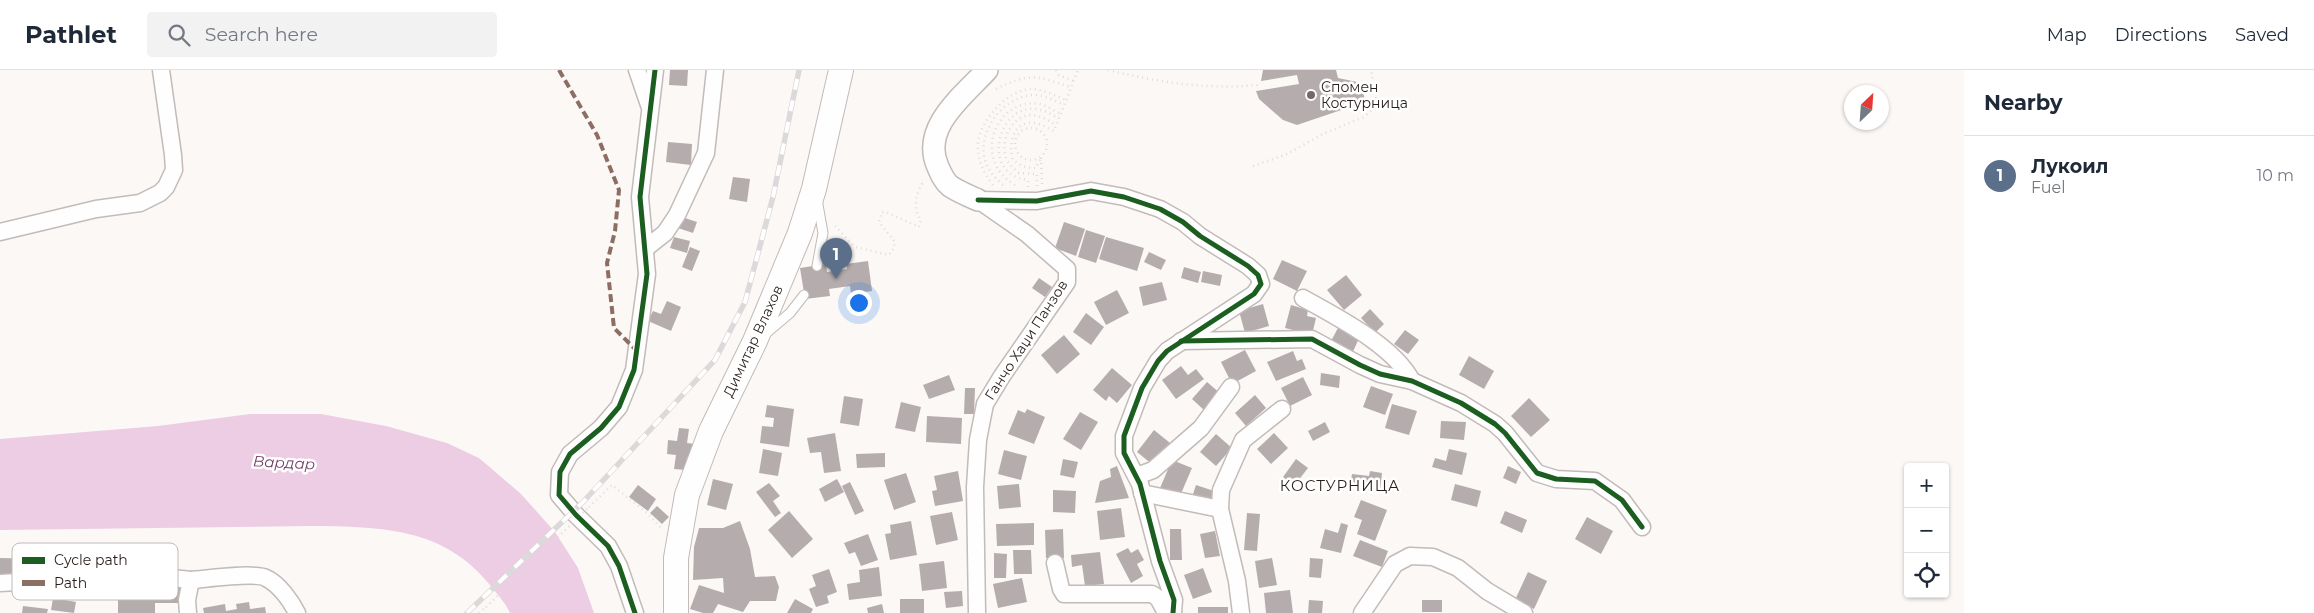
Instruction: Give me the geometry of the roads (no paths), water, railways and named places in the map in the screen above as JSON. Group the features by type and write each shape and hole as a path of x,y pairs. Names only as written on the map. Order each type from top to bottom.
{"main road":[{"name":"Димитар Влахов","path":"676,613 678,547 687,494 704,449 756,342 800,233 814,189 841,70"}],"street":[{"path":"0,232 96,209 140,202 160,193 166,187 174,170 161,70"},
{"path":"637,70 651,110"},
{"path":"635,613 618,566 608,546 576,516 559,494 560,472 570,454 620,407 638,352 647,274 640,197 655,70"},
{"path":"646,248 665,233 673,221 706,153 715,70"},
{"path":"987,70 942,120 934,136 932,150 936,163 942,177 950,186 978,200 1037,201 1090,191 1108,193 1160,209 1182,222 1208,242 1248,266 1258,275 1260,284 1254,294 1180,341 1158,361 1142,388 1124,436 1124,453 1136,476 1142,493 1160,561 1174,600 1173,613 1165,611 1158,598 1152,594 1064,594 1055,563"},
{"name":"Ганчо Хаџи Панзов","path":"977,613 974,487 978,440 985,404 1002,376 1057,298 1067,282 1068,274 1067,269 1042,246 978,200"},
{"path":"1303,298 1351,325 1398,360 1412,381"},
{"path":"1180,341 1312,339 1380,374 1412,381 1461,403 1496,424 1537,473 1556,479 1596,481 1622,500 1642,527"},
{"path":"1136,476 1153,470 1201,428 1231,387"},
{"path":"1241,613 1237,581 1220,509 1221,490 1243,440 1282,409"},
{"path":"1142,493 1220,509"},
{"path":"1362,613 1395,564 1410,556 1432,557 1458,568 1487,591 1524,613"},
{"path":"178,579 191,580 251,576 265,577 282,592 297,613"},
{"path":"188,613 187,600 191,580"}],"lane":[{"path":"814,189 823,233 817,266"},
{"path":"756,342 790,313 804,295"}],"water":[{"name":"Вардар","path":"250,414 321,414 386,426 447,443 479,458 521,494 555,532 578,568 594,613 510,613 490,585 472,566 452,551 431,541 409,534 386,530 362,527 312,526 0,530 0,439 158,426"}],"railway":[{"path":"467,613 583,502 715,360 745,302 773,197 799,70"}],"place":[{"name":"Спомен Костурница","path":"1311,95"},
{"name":"Лукоил","path":"836,279"}],"district":[{"name":"КОСТУРНИЦА","path":"1340,486"}]}
